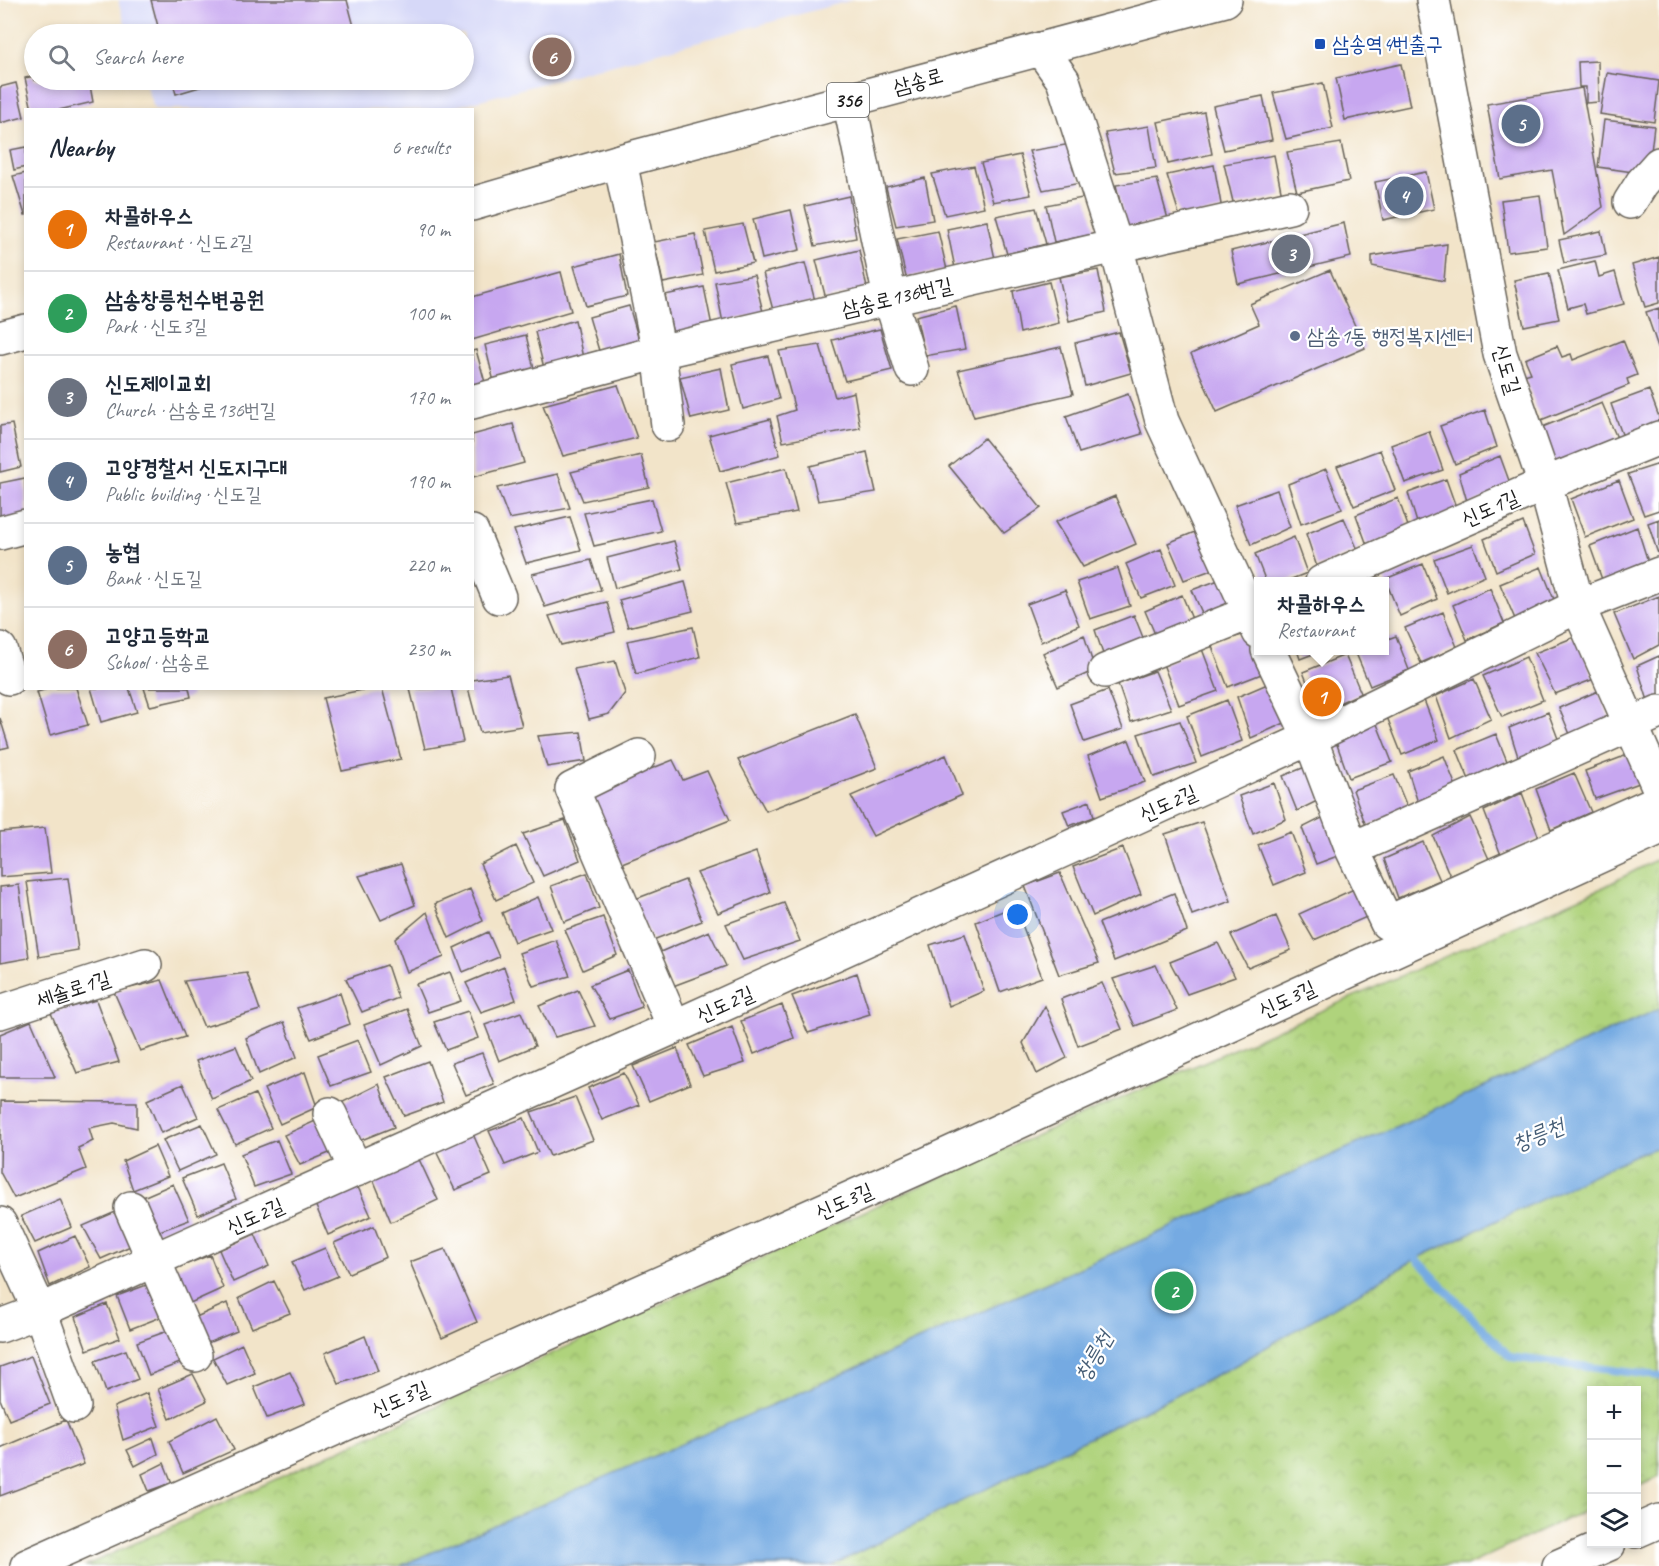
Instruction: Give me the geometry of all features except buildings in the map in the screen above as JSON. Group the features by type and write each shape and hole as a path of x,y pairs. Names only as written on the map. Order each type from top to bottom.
{"street":[{"name":"삼송로","path":"474,203 620,161 1225,0"},
{"name":"신도길","path":"1433,0 1500,354 1545,484 1578,606 1645,718 1659,788"},
{"path":"1041,49 1063,80 1116,246 1162,421 1254,614"},
{"path":"849,100 890,298 912,369"},
{"path":"620,161 659,352 668,425"},
{"path":"1630,202 1642,183 1659,164"},
{"name":"삼송로136번길","path":"474,401 659,352 1290,207"},
{"path":"0,338 24,332"},
{"name":"신도1길","path":"1333,577 1545,484 1659,438"},
{"path":"0,533 24,527"},
{"path":"474,537 499,597"},
{"name":"신도2길","path":"0,1326 40,1311 674,1028 1310,738 1578,606 1659,574"},
{"path":"1105,671 1254,619"},
{"path":"1270,655 1310,738 1352,849 1387,923 1659,801"},
{"path":"1352,849 1645,718"},
{"name":"신도2길","path":"639,756 572,789 674,1028"},
{"name":"신도3길","path":"27,1566 907,1172 1659,829"},
{"name":"세솔로1길","path":"0,1012 145,965"},
{"path":"330,1114 356,1170"},
{"path":"131,1208 195,1355"},
{"path":"0,1224 40,1311 74,1406"},
{"path":"1641,1529 1659,1521"},
{"path":"1559,1566 1601,1548"}],"shaded area":[{"path":"119,0 853,0 450,108 154,108 147,90 474,90 474,24 126,24"}],"green space":[{"path":"1659,858 1659,1477 1641,1485 1641,1386 1587,1386 1587,1510 1466,1566 85,1566 909,1191 1602,888"}],"water":[{"name":"창릉천","path":"1659,1009 1659,1147 1637,1154 1416,1259 1236,1365 831,1566 400,1566 822,1383"}],"waterway":[{"path":"1409,1251 1510,1357 1659,1376"}],"place":[{"name":"삼송역4번출구","path":"1320,44"},
{"name":"고양고등학교","path":"552,57"},
{"name":"농협","path":"1521,124"},
{"name":"고양경찰서 신도지구대","path":"1404,196"},
{"name":"신도제이교회","path":"1291,254"},
{"name":"삼송1동 행정복지센터","path":"1295,336"},
{"name":"차콜하우스","path":"1322,697"},
{"name":"삼송창릉천수변공원","path":"1174,1291"}]}
